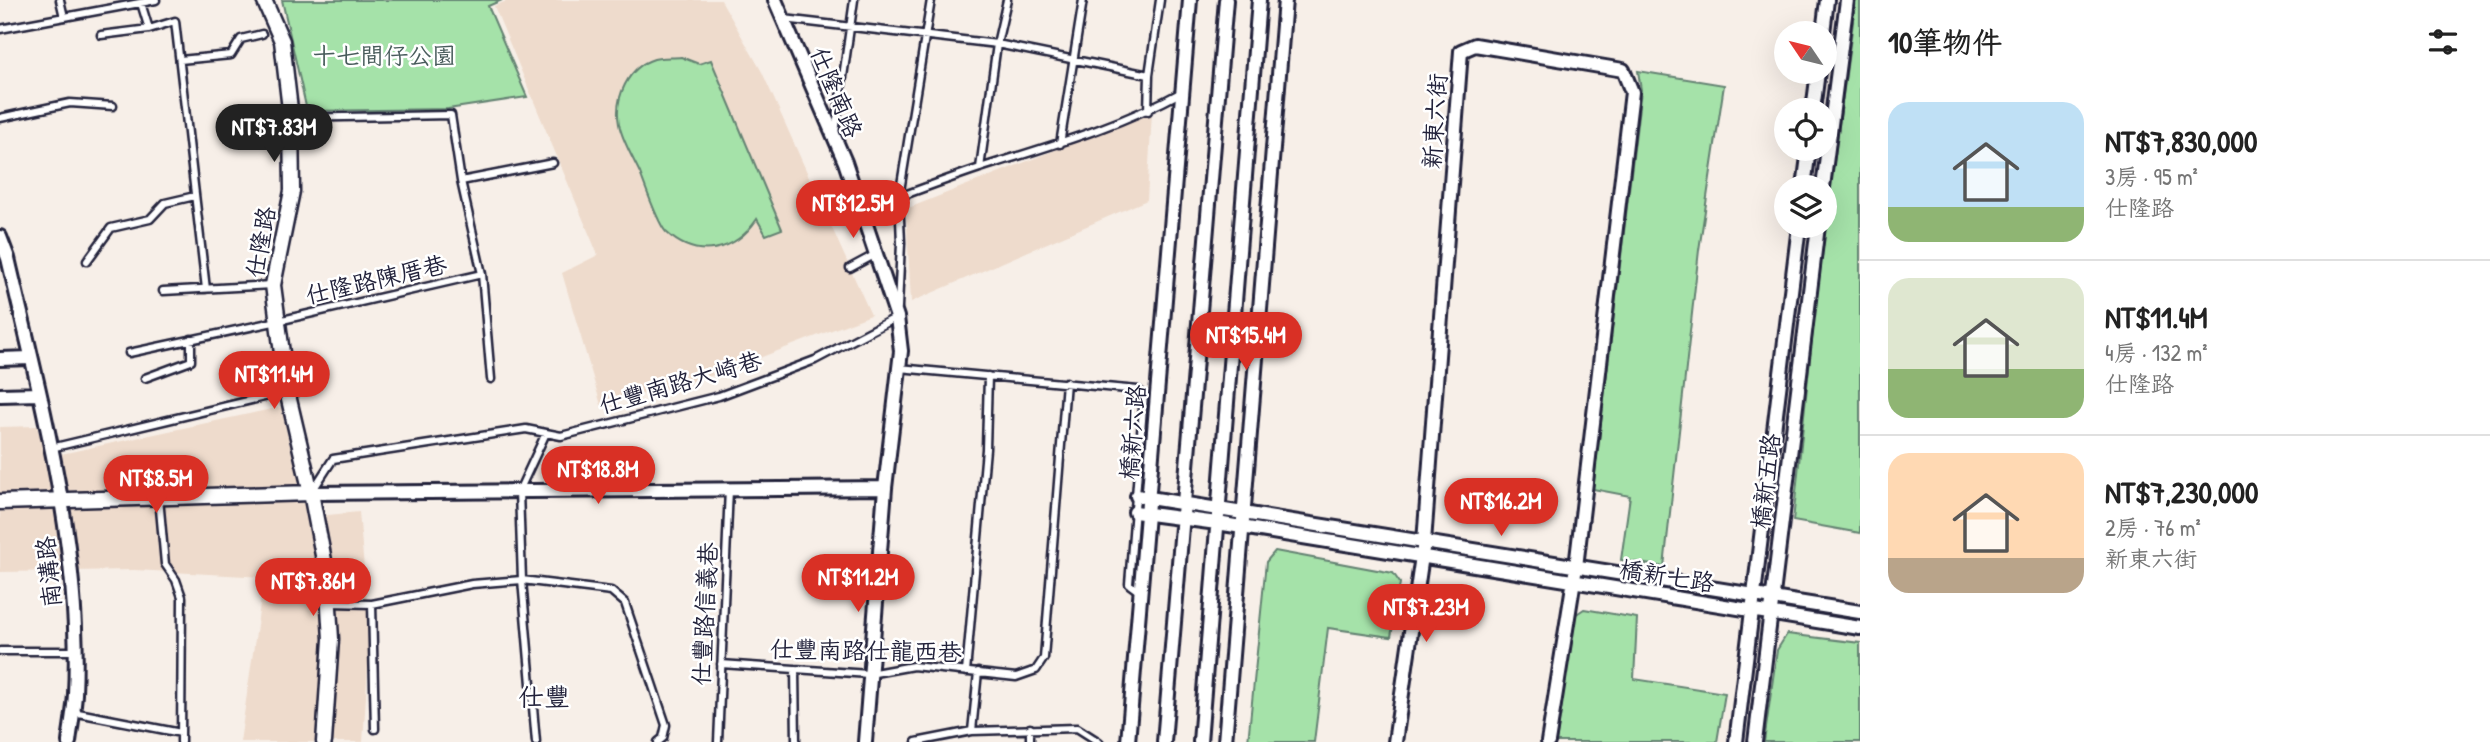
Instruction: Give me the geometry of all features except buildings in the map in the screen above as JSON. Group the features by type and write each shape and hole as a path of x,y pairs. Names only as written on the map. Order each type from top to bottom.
{"street":[{"name":"仕隆路","path":"264,0 282,41 291,118 292,191 273,285 287,391 312,493 330,603 331,639 324,742"},
{"name":"橋新六路","path":"1128,742 1140,592 1142,497 1190,0"},
{"path":"1164,742 1226,0"},
{"path":"1199,742 1259,0"},
{"path":"1225,742 1285,0"},
{"path":"1824,21 1827,0"},
{"path":"1825,175 1847,0"},
{"name":"仕隆南路","path":"779,7 845,162 897,317 901,351 885,488 865,742"},
{"name":"新東六街","path":"1395,742 1424,542 1461,51 1475,45 1623,70 1633,92 1576,566 1548,742"},
{"name":"南溝路","path":"0,237 31,358 61,500 74,606 75,696 69,742"},
{"name":"橋新五路","path":"1735,742 1798,238"},
{"name":"橋新五路","path":"1755,742 1817,238"},
{"path":"0,359 31,358"},
{"path":"0,396 39,394"},
{"path":"0,502 312,493 885,488"},
{"name":"橋新七路","path":"1142,497 1860,612"},
{"name":"橋新七路","path":"1141,513 1217,523 1860,628"}],"lane":[{"path":"60,0 64,17"},
{"path":"0,29 156,0"},
{"path":"834,139 854,0"},
{"path":"897,317 901,243 899,197 931,0"},
{"path":"980,168 1007,0"},
{"path":"1060,144 1083,0"},
{"path":"1148,111 1149,75 1160,0"},
{"path":"141,3 149,29"},
{"path":"779,7 850,27 998,44 1149,75"},
{"path":"101,35 149,29 175,21 206,289"},
{"path":"180,60 232,55 242,39 262,34"},
{"path":"899,197 980,168 1060,144 1148,111 1182,93"},
{"path":"0,118 70,103 113,106"},
{"path":"291,118 450,115 461,181 482,274 491,379"},
{"path":"461,181 553,163"},
{"path":"87,261 111,228 150,219 164,203 195,196"},
{"path":"850,268 876,254"},
{"name":"仕隆路陳厝巷","path":"129,353 482,274"},
{"path":"163,290 273,285"},
{"name":"仕豐南路大崎巷","path":"312,493 333,459 527,429 561,436 719,396 815,360 897,317"},
{"path":"145,378 191,360 191,340"},
{"path":"899,368 1138,390 1144,395 1142,497"},
{"path":"967,672 986,449 988,376"},
{"name":"仕豐南路仕龍西巷","path":"721,664 869,674 913,666 1017,677 1036,670 1044,658 1066,382"},
{"path":"50,448 287,391"},
{"path":"536,742 522,580 519,491 545,433"},
{"name":"仕豐路信義巷","path":"718,742 729,488"},
{"path":"159,498 165,564 176,580 182,597 181,742"},
{"name":"仕豐路信義巷","path":"330,603 372,604 472,584 522,580 611,591 625,603 666,725 663,738 659,742"},
{"path":"372,604 375,729"},
{"path":"0,650 75,651"},
{"path":"795,669 796,742"},
{"path":"972,731 978,672"},
{"path":"73,712 181,733"},
{"path":"1030,728 1030,742"},
{"path":"916,742 972,731 1030,728 1077,728 1099,742"}],"shaded area":[{"path":"509,0 721,0 762,72 871,315 718,374 601,405 562,273 598,255 494,6"},
{"path":"1152,112 1147,200 911,302 906,209"},
{"path":"281,407 307,517 359,512 370,635 363,742 240,742 264,577 135,570 0,572 0,427 37,426 47,457"}],"green space":[{"name":"十七間仔公園","path":"282,0 502,0 488,6 527,97 448,109 307,111"},
{"path":"1856,0 1860,0 1860,533 1793,521 1824,238 1837,238 1837,175 1832,175 1834,161 1837,161 1837,140"},
{"path":"681,57 699,64 711,60 782,229 766,235 757,219 738,239 715,249 703,249 678,241 663,228 623,136 619,124 619,104 625,85 637,69 654,59"},
{"path":"1638,71 1724,85 1699,250 1664,567 1621,560 1630,496 1593,489 1641,90"},
{"path":"1275,551 1393,573 1400,583 1391,637 1328,628 1314,742 1248,742 1266,562"},
{"path":"1584,609 1637,618 1634,679 1725,693 1717,742 1556,742 1575,615"},
{"path":"1787,634 1860,643 1860,742 1764,742 1777,650"}],"district":[{"name":"仕豐","path":"544,696"}]}
